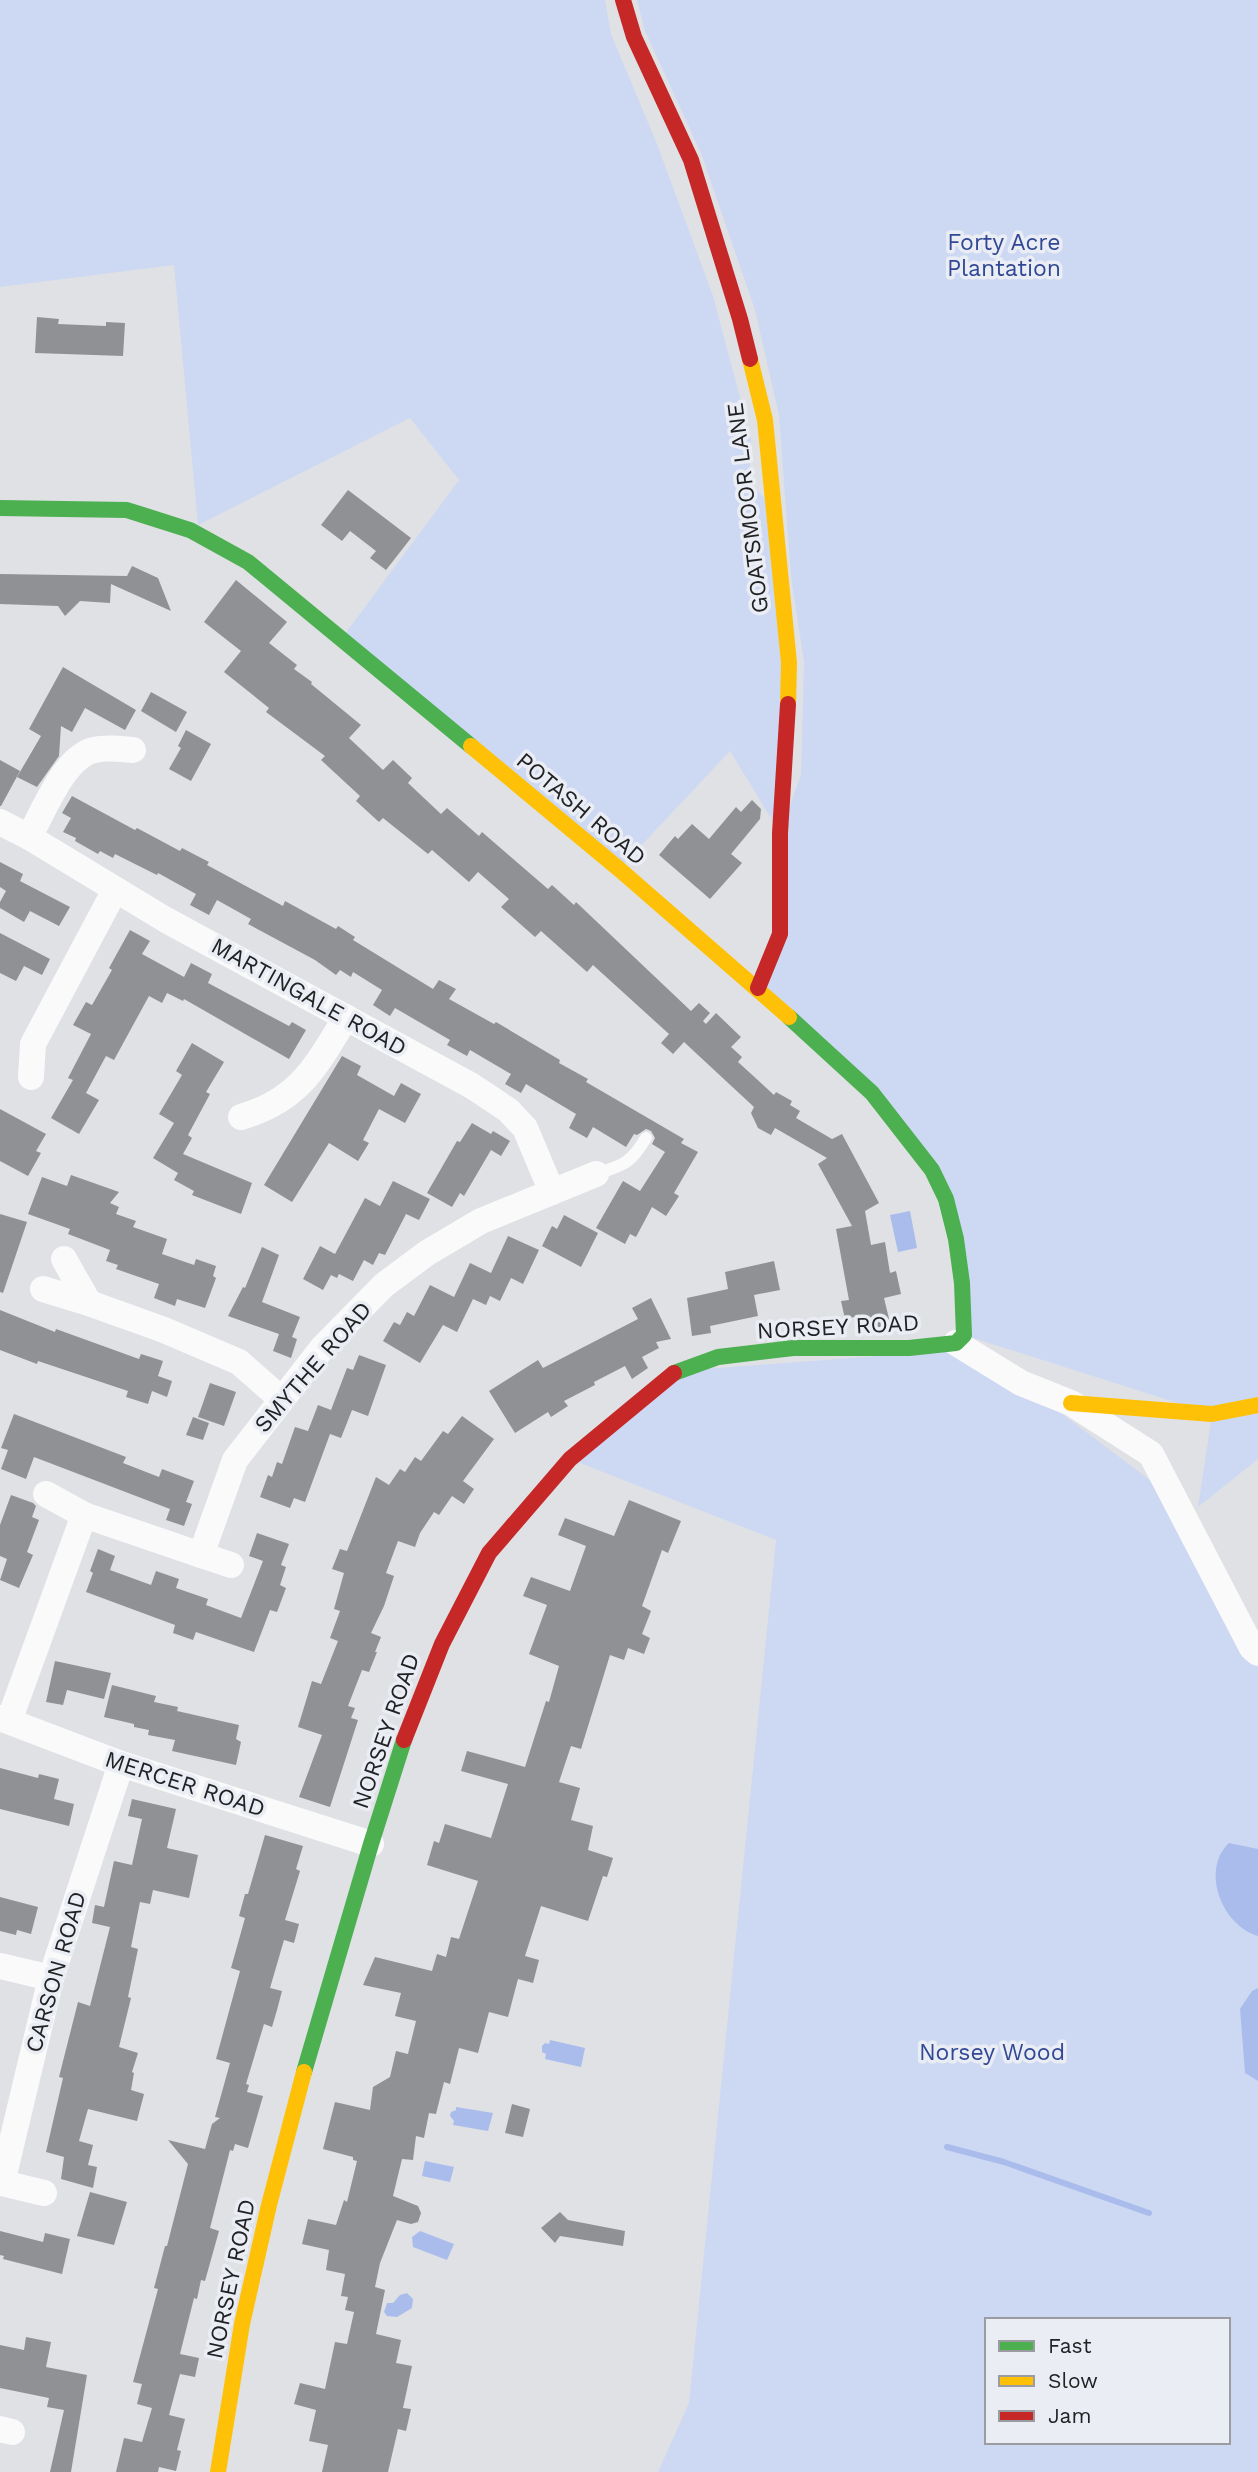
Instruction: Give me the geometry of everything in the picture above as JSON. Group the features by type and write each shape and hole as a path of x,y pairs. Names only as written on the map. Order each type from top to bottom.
{"street":[{"name":"GOATSMOOR LANE","path":"623,0 634,37 691,160 740,319 765,420 789,663 780,833 780,934 758,988"},
{"name":"POTASH ROAD","path":"0,508 127,510 190,530 248,562 400,686 758,988 872,1093 932,1170 946,1199 956,1239 962,1283 960,1339"},
{"path":"29,837 73,761 92,751 110,748 133,750"},
{"name":"MARTINGALE ROAD","path":"0,822 115,890 472,1086 508,1110 525,1128 552,1192"},
{"path":"31,1077 33,1044 115,890"},
{"path":"241,1117 264,1111 286,1097 310,1075 346,1017"},
{"name":"SMYTHE ROAD","path":"201,1555 235,1460 323,1347 384,1285 428,1253 481,1221 596,1174"},
{"path":"64,1259 89,1303"},
{"path":"43,1289 164,1330 239,1362 281,1399"},
{"path":"960,1339 1021,1383 1071,1403 1151,1454 1252,1648 1258,1653"},
{"name":"NORSEY ROAD","path":"218,2472 242,2324 269,2205 302,2080 371,1844 410,1725 442,1644 489,1552 570,1459 677,1371 718,1357 793,1348 909,1348 960,1339"},
{"path":"1071,1403 1212,1415 1258,1405"},
{"path":"46,1494 85,1515 231,1565"},
{"path":"5,1720 85,1515"},
{"name":"MERCER ROAD","path":"5,1720 121,1764 371,1844"},
{"name":"CARSON ROAD","path":"44,2193 1,2182 51,1978 121,1764"},
{"path":"0,1966 51,1978"}],"lane":[{"path":"596,1174 624,1165 646,1138"}],"green space":[{"name":"Forty Acre Plantation","path":"0,0 605,0 611,34 657,144 713,296 751,439 749,483 773,506 789,663 781,830 801,775 804,662 791,577 779,415 755,310 701,153 645,31 637,0 1258,0 1258,1459 1198,1507 1212,1414 964,1335 962,1283 946,1199 872,1093 758,988 780,934 780,833 730,751 619,869 342,638 459,480 410,418 198,525 174,265 0,287"},
{"name":"Norsey Wood","path":"958,1350 1021,1383 1175,1499 1258,1666 1258,2472 658,2472 689,2403 776,1540 570,1459 677,1371"}],"water":[{"path":"910,1211 917,1248 898,1252 890,1215"},
{"path":"1229,1843 1258,1849 1258,1936 1234,1921 1219,1896 1216,1868 1220,1854"},
{"path":"1258,1988 1258,2081 1245,2073 1240,2009 1252,1991"},
{"path":"550,2040 585,2048 581,2067 545,2059 542,2046 549,2044"},
{"path":"456,2107 493,2113 488,2131 453,2125 454,2121 450,2116"},
{"path":"425,2161 454,2167 450,2182 422,2176"},
{"path":"420,2231 454,2244 447,2260 413,2247 412,2237"},
{"path":"407,2293 413,2299 412,2308 397,2317 387,2316 384,2312 387,2303 393,2303 400,2295"}],"building":[{"path":"37,317 59,319 58,324 106,326 106,322 125,323 123,356 35,353"},
{"path":"348,490 411,538 386,570 370,558 376,551 350,531 342,541 321,525"},
{"path":"132,566 158,578 171,611 111,584 110,603 80,601 65,616 58,606 0,604 0,574 127,576"},
{"path":"236,580 287,622 269,643 297,665 294,669 361,725 349,738 383,770 393,760 412,778 408,783 441,814 447,808 479,836 482,832 548,889 552,885 574,905 576,902 691,1011 699,1003 710,1013 703,1021 706,1024 716,1013 741,1037 731,1047 742,1057 738,1062 774,1095 776,1092 792,1101 790,1105 800,1111 796,1118 832,1139 842,1134 879,1203 865,1211 871,1245 885,1242 890,1273 896,1271 901,1294 884,1298 891,1327 861,1327 859,1316 845,1319 841,1301 849,1300 836,1229 852,1226 818,1164 827,1158 775,1128 771,1135 758,1128 751,1113 754,1107 684,1042 673,1054 661,1043 669,1034 593,965 587,972 541,931 535,937 501,907 509,899 478,872 469,882 432,850 428,854 383,818 379,822 356,801 360,796 321,760 325,756 266,712 269,708 224,672 241,651 204,622"},
{"path":"63,667 136,710 125,730 85,708 72,732 61,726 59,756 37,787 17,777 41,736 29,729"},
{"path":"151,692 187,712 176,732 141,711"},
{"path":"186,730 211,744 191,781 169,769 181,748 178,746"},
{"path":"0,760 20,771 1,806 0,806"},
{"path":"72,796 135,830 137,828 180,851 182,848 209,862 207,865 283,906 285,901 336,929 338,926 355,937 353,940 433,989 439,980 456,989 449,999 494,1024 496,1022 560,1060 559,1063 588,1079 586,1082 684,1139 681,1143 698,1152 674,1193 679,1196 666,1216 652,1207 636,1237 630,1234 625,1244 596,1228 623,1181 640,1191 665,1152 652,1144 655,1138 651,1131 646,1129 634,1134 626,1147 593,1127 587,1138 569,1128 576,1114 526,1084 521,1093 505,1084 511,1074 470,1050 467,1056 447,1045 450,1040 395,1008 390,1016 373,1005 382,990 353,972 351,977 340,970 336,975 315,960 248,924 251,919 217,900 209,915 190,905 196,894 158,873 157,875 115,854 113,858 100,851 98,854 75,841 76,838 63,832 71,818 62,813"},
{"path":"752,800 761,809 760,819 731,854 742,863 710,899 659,855 675,836 678,839 692,824 709,839 736,807 741,812"},
{"path":"0,862 23,874 20,881 70,907 59,926 30,911 24,922 0,908 6,891 0,887"},
{"path":"130,930 150,941 142,954 184,977 191,963 212,974 208,983 289,1026 292,1022 306,1030 289,1059 184,999 183,1001 167,993 162,1003 149,996 114,1060 106,1056 86,1093 99,1100 79,1134 51,1118 73,1080 68,1078 91,1034 73,1025 86,1002 92,1005"},
{"path":"0,933 50,959 42,975 24,966 16,981 0,973"},
{"path":"192,1043 224,1062 206,1092 210,1094 188,1135 192,1138 183,1154 252,1183 241,1214 192,1195 194,1191 174,1180 178,1173 153,1158 174,1123 159,1114 182,1075 176,1071"},
{"path":"342,1056 361,1066 357,1075 394,1096 401,1083 421,1094 405,1123 379,1109 363,1140 369,1143 358,1161 329,1143 292,1202 264,1185"},
{"path":"0,1109 46,1134 36,1151 41,1153 28,1176 0,1161"},
{"path":"472,1123 510,1141 501,1156 491,1150 464,1196 460,1193 452,1207 427,1193 457,1141 460,1142"},
{"path":"71,1175 119,1192 110,1203 119,1207 116,1214 136,1221 133,1227 167,1239 162,1254 194,1265 196,1259 216,1266 213,1276 216,1278 205,1308 177,1299 175,1306 154,1298 159,1284 116,1269 118,1265 106,1261 110,1250 68,1234 70,1229 28,1214 42,1177 67,1186"},
{"path":"393,1181 430,1199 419,1220 406,1214 385,1255 379,1253 373,1265 364,1260 353,1281 339,1274 337,1278 331,1275 323,1290 303,1279 320,1246 335,1254 365,1198 380,1206"},
{"path":"0,1214 27,1222 3,1293 0,1292"},
{"path":"564,1215 598,1233 581,1267 542,1246 552,1226 557,1229"},
{"path":"508,1236 539,1250 523,1284 511,1278 500,1301 490,1296 486,1305 473,1299 457,1332 443,1325 420,1363 383,1341 394,1322 400,1325 407,1312 414,1316 430,1285 454,1297 470,1263 491,1273"},
{"path":"262,1247 279,1255 262,1302 300,1317 292,1337 297,1339 291,1358 273,1351 279,1334 228,1316 243,1287 245,1288"},
{"path":"774,1261 780,1290 754,1295 758,1316 710,1326 711,1333 692,1336 687,1298 728,1289 725,1272"},
{"path":"651,1298 671,1339 656,1342 659,1348 642,1357 648,1368 632,1379 625,1366 564,1401 568,1406 551,1417 548,1412 515,1433 489,1391 538,1360 543,1368 638,1319 632,1308"},
{"path":"0,1310 55,1332 56,1329 139,1359 141,1354 163,1361 158,1376 172,1381 167,1397 152,1391 148,1404 126,1397 128,1391 0,1350"},
{"path":"359,1355 386,1365 368,1416 352,1410 341,1438 330,1434 305,1502 294,1498 290,1508 260,1497 268,1475 272,1477 277,1462 282,1464 295,1427 308,1431 318,1405 331,1410 347,1368 353,1370"},
{"path":"210,1383 236,1392 224,1426 198,1417"},
{"path":"14,1414 126,1457 123,1463 159,1477 162,1469 194,1481 186,1502 192,1504 184,1526 166,1520 170,1509 34,1457 26,1479 1,1469 8,1450 1,1448"},
{"path":"462,1416 494,1439 463,1481 474,1489 464,1504 452,1496 439,1515 434,1512 420,1533 415,1547 398,1541 386,1573 394,1576 371,1633 381,1637 377,1652 369,1672 362,1670 348,1706 355,1708 351,1718 358,1720 330,1807 299,1797 322,1735 298,1727 312,1681 321,1684 338,1641 330,1638 340,1611 334,1609 344,1573 332,1569 340,1549 347,1551 376,1477 389,1485 400,1469 405,1472 415,1457 421,1461 443,1431 448,1434"},
{"path":"193,1417 209,1423 203,1440 186,1435"},
{"path":"11,1495 33,1503 36,1506 32,1517 39,1520 27,1552 33,1555 19,1588 0,1580 7,1559 0,1556 0,1525"},
{"path":"629,1500 681,1521 668,1553 662,1550 642,1606 651,1611 642,1634 650,1638 644,1654 628,1648 624,1660 610,1655 581,1749 571,1746 559,1782 580,1788 571,1820 593,1826 588,1850 613,1858 607,1877 603,1876 588,1921 541,1906 525,1956 539,1960 533,1983 518,1979 508,2017 489,2012 478,2053 459,2048 450,2084 444,2082 436,2114 429,2113 424,2138 416,2136 413,2160 402,2159 393,2196 418,2206 421,2213 418,2222 411,2224 397,2220 380,2263 375,2287 385,2290 376,2334 401,2340 396,2363 412,2366 403,2408 411,2409 406,2431 398,2429 388,2472 322,2472 328,2445 309,2441 316,2410 294,2404 300,2383 325,2389 335,2342 347,2344 354,2312 345,2310 348,2297 341,2296 345,2274 326,2270 329,2250 302,2244 308,2219 336,2225 344,2200 347,2202 357,2161 353,2160 353,2157 323,2149 335,2102 370,2110 373,2087 390,2077 396,2051 408,2054 416,2021 395,2016 401,1993 363,1985 375,1957 432,1971 437,1954 446,1957 451,1937 459,1939 478,1881 427,1865 434,1841 439,1843 445,1824 491,1838 508,1784 461,1771 467,1751 525,1767 559,1666 529,1654 547,1605 523,1596 531,1577 570,1591 586,1546 558,1535 565,1518 614,1536"},
{"path":"257,1533 289,1544 281,1565 286,1567 280,1585 286,1588 277,1612 270,1610 254,1652 196,1632 193,1640 173,1633 175,1625 86,1592 98,1549 115,1556 110,1570 151,1585 156,1571 179,1579 176,1588 208,1599 206,1605 241,1618 263,1561 249,1556"},
{"path":"55,1661 111,1673 104,1699 67,1690 63,1705 46,1702"},
{"path":"112,1685 156,1696 154,1702 178,1707 177,1711 239,1725 236,1739 241,1742 236,1765 172,1751 175,1740 148,1735 149,1730 104,1717"},
{"path":"0,1768 38,1778 39,1774 59,1779 54,1799 74,1804 69,1826 0,1809"},
{"path":"132,1799 176,1809 167,1848 198,1855 189,1898 153,1890 150,1904 140,1902 131,1947 138,1949 128,1997 131,1998 119,2047 138,2053 132,2072 131,2090 144,2094 137,2121 88,2109 79,2141 93,2145 88,2165 97,2167 93,2188 61,2179 64,2157 46,2152 63,2078 59,2077 78,2002 90,2006 110,1927 92,1923 95,1905 104,1907 114,1861 132,1865 142,1819 128,1816"},
{"path":"265,1835 303,1846 296,1869 300,1871 285,1920 299,1924 294,1943 284,1940 270,1988 282,1991 277,2010 272,2027 264,2024 246,2084 249,2085 247,2092 263,2096 248,2148 235,2144 233,2151 230,2150 210,2228 219,2231 205,2281 201,2280 197,2299 194,2298 180,2354 199,2358 195,2377 180,2374 169,2415 185,2419 177,2450 181,2451 176,2471 159,2467 158,2472 116,2472 124,2438 142,2442 152,2408 137,2404 142,2384 133,2382 158,2289 154,2288 188,2164 168,2140 205,2149 212,2124 220,2118 215,2117 230,2063 216,2059 240,1971 231,1968 245,1918 239,1916"},
{"path":"0,1897 38,1907 31,1934 17,1930 16,1935 0,1931"},
{"path":"512,2104 530,2109 523,2137 505,2133"},
{"path":"90,2192 127,2202 114,2245 77,2236"},
{"path":"560,2212 568,2220 625,2231 623,2246 560,2236 555,2243 541,2228"},
{"path":"0,2231 43,2242 45,2233 70,2239 62,2274 3,2259 4,2256 0,2255"},
{"path":"26,2337 51,2342 46,2367 87,2375 71,2472 50,2472 64,2410 47,2407 49,2398 0,2388 0,2345 24,2350"}],"waterway":[{"path":"947,2147 1004,2162 1149,2213"}],"traffic: fast":[{"path":"0,508 127,510 190,530 248,562 471,746"},
{"path":"674,1373 718,1357 793,1348 909,1348 956,1343 964,1335 962,1283 956,1239 946,1199 932,1170 872,1093 789,1017"},
{"path":"304,2072 404,1740"}],"traffic: slow":[{"path":"750,359 765,420 789,663 788,704"},
{"path":"471,746 619,869 789,1017"},
{"path":"1071,1403 1212,1414 1258,1405"},
{"path":"218,2472 242,2324 269,2205 304,2072"}],"traffic: jam":[{"path":"623,0 634,37 691,160 750,359"},
{"path":"758,988 780,934 780,833 788,704"},
{"path":"404,1740 442,1644 489,1553 570,1459 674,1373"}]}
